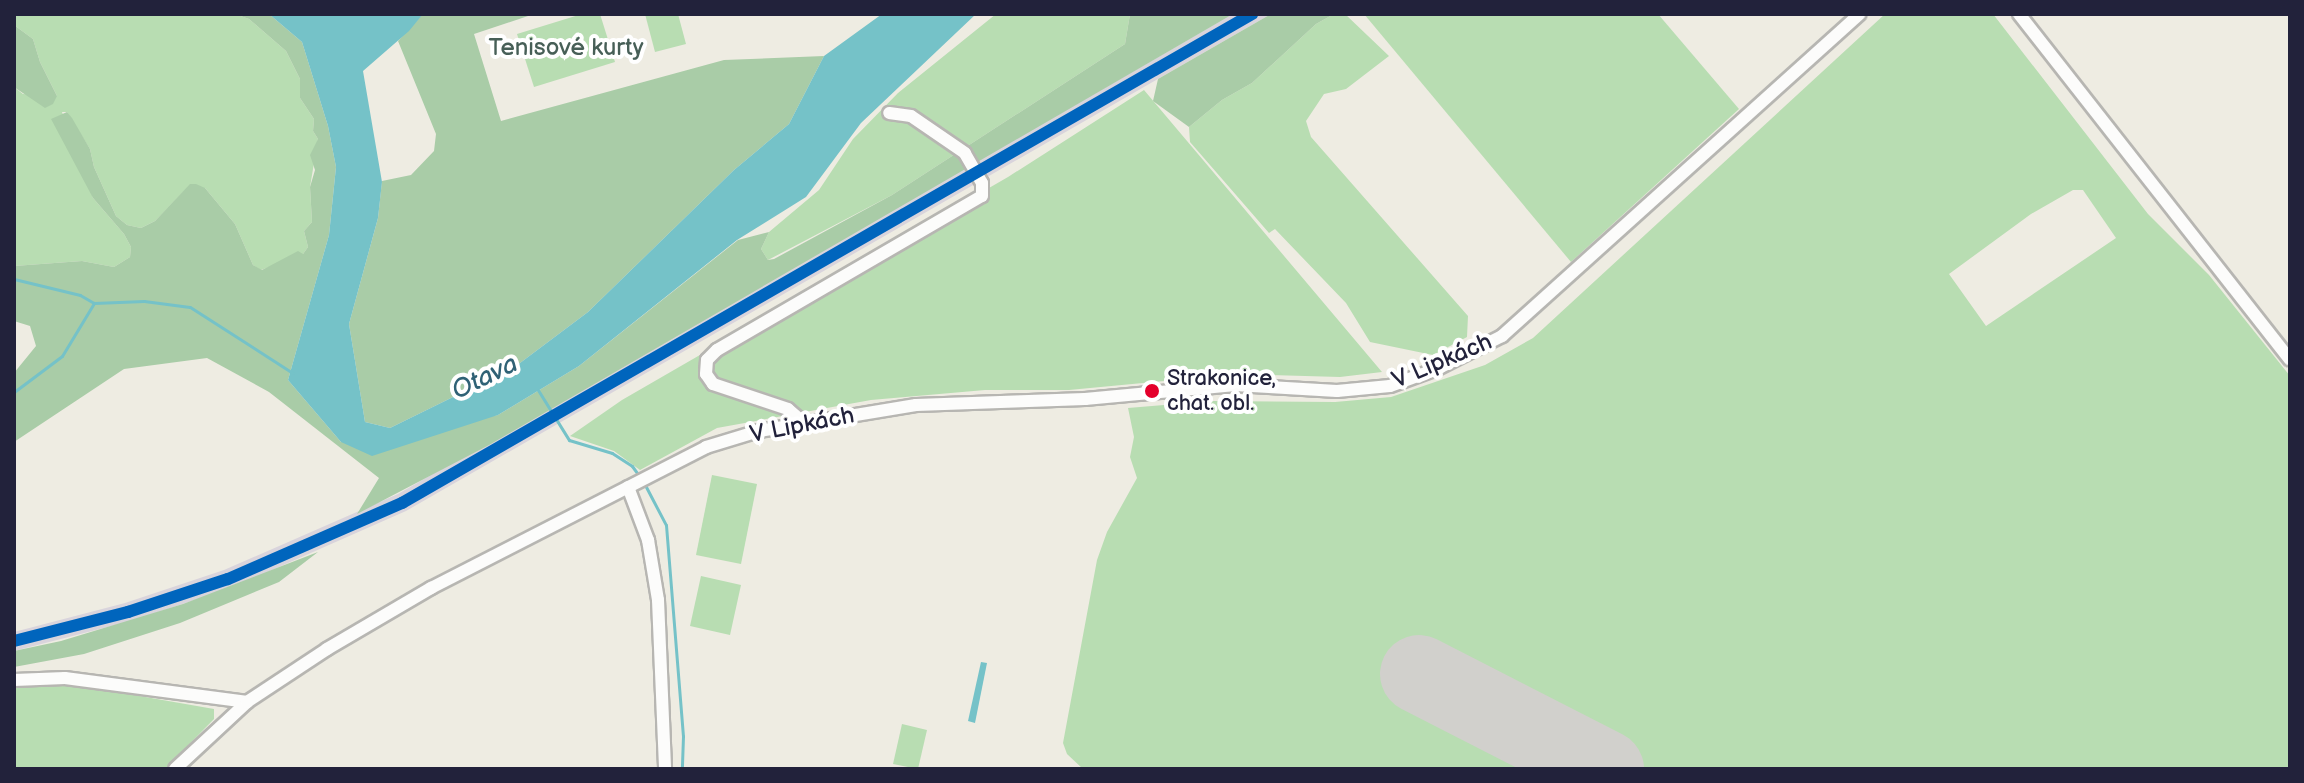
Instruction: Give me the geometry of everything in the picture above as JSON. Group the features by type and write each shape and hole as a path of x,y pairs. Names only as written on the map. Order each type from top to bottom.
{"street":[{"name":"V Lipkách","path":"175,769 247,702 431,588 706,447 804,423 916,405 1085,399 1235,385 1337,391 1390,386 1437,369 1502,336 1859,14"},
{"path":"2019,14 2290,360"},
{"path":"804,423 788,409 713,384 706,374 707,360 717,350 971,204 982,196 984,189 965,153 911,116 889,113"},
{"path":"628,487 648,540 658,600 665,769"},
{"path":"14,680 65,678 247,702"}],"shaded area":[{"path":"1233,14 1271,14 406,511 231,588 131,621 14,651 14,632 125,603 224,570 398,494"}],"green space":[{"path":"14,14 235,14 249,19 286,51 300,79 300,98 314,119 313,131 318,139 310,187 312,222 304,231 308,247 303,254 261,270 253,265 235,224 205,188 183,192 155,221 141,228 127,225 116,216 94,167 90,149 67,112 62,112 93,198 124,234 131,247 130,257 114,267 82,261 14,266 14,87 23,94 57,96 40,62 33,39 14,25"},
{"path":"235,14 269,14 302,42 328,126 336,167 329,235 288,380 341,442 498,415 579,366 738,240 769,232 761,249 768,260 774,259 892,195 1125,44 1130,14 1233,14 489,445 357,514 379,478 269,392 207,358 124,369 14,442 14,373 36,346 30,326 14,321 14,266 82,261 114,267 130,257 131,247 124,234 93,198 51,119 67,112 72,118 90,149 94,167 116,216 127,225 141,228 155,221 190,184 196,184 205,188 235,224 253,265 262,270 298,251 303,254 308,247 304,231 312,222 310,187 315,170 310,155 318,139 313,131 314,119 300,98 300,79 286,51 249,19"},
{"path":"423,14 534,14 474,34 501,121 724,60 824,56 789,124 734,170 588,312 516,366 390,428 365,422 349,324 378,218 382,181 411,175 434,151 436,134 398,41"},
{"name":"Tenisové kurty","path":"582,14 600,14 615,62 534,87 517,34"},
{"path":"645,14 678,14 686,44 655,52"},
{"path":"996,14 1130,14 1125,44 892,195 768,260 761,249 769,232 819,190 853,139 898,93"},
{"path":"1271,14 1334,14 1316,24 1252,83 1222,100 1189,127 1153,101 1158,79"},
{"path":"1334,14 1345,14 1389,56 1346,89 1324,94 1306,121 1311,137 1468,316 1467,337 1433,355 1370,342 1346,303 1275,229 1269,233 1190,142 1189,127 1222,100 1252,83 1316,24"},
{"path":"1364,14 1658,14 1739,109 1571,262"},
{"path":"1885,14 1993,14 2148,214 2209,275 2290,376 2290,769 1083,769 1067,754 1063,743 1097,560 1107,532 1137,478 1130,457 1134,437 1128,408 1212,401 1335,402 1391,397 1485,365 1533,338","holes":["2073,190 2083,190 2116,238 1986,326 1949,274 2031,214"]},
{"path":"14,25 33,39 40,62 57,96 53,104 45,108 14,87"},
{"path":"1144,90 1382,372 1340,377 1238,374 1069,390 985,390 871,400 717,428 640,470 614,451 570,436 622,400 1008,177"},
{"path":"712,475 757,484 741,564 696,555"},
{"path":"318,552 279,582 180,623 84,654 14,667 14,651 61,641 183,604"},
{"path":"701,576 741,585 730,635 690,626"},
{"path":"54,681 214,709 214,719 165,769 14,769 14,685"},
{"path":"902,724 927,730 918,769 893,764"}],"water":[{"path":"269,14 423,14 409,31 363,71 382,182 378,218 349,324 365,422 390,428 516,366 588,312 734,170 789,124 824,56 882,14 976,14 861,123 806,197 737,240 579,366 498,415 372,456 341,442 288,380 329,235 336,167 328,126 302,42"},
{"path":"981,662 987,663 975,723 968,721"}],"waterway":[{"path":"14,279 80,295 94,303"},
{"path":"14,392 62,356 94,303 144,301 190,307 293,373"},
{"path":"538,390 569,440 612,453 632,466 640,477"},
{"path":"644,483 666,525 683,736 682,769"}],"runway":[{"path":"1419,674 1605,769"}],"transit line":[{"path":"14,641 128,612 228,579 402,503 1252,14"}],"place":[{"name":"Strakonice, chat. obl.","path":"1152,391"}],"water label":[{"name":"Otava","path":"485,378"}]}
